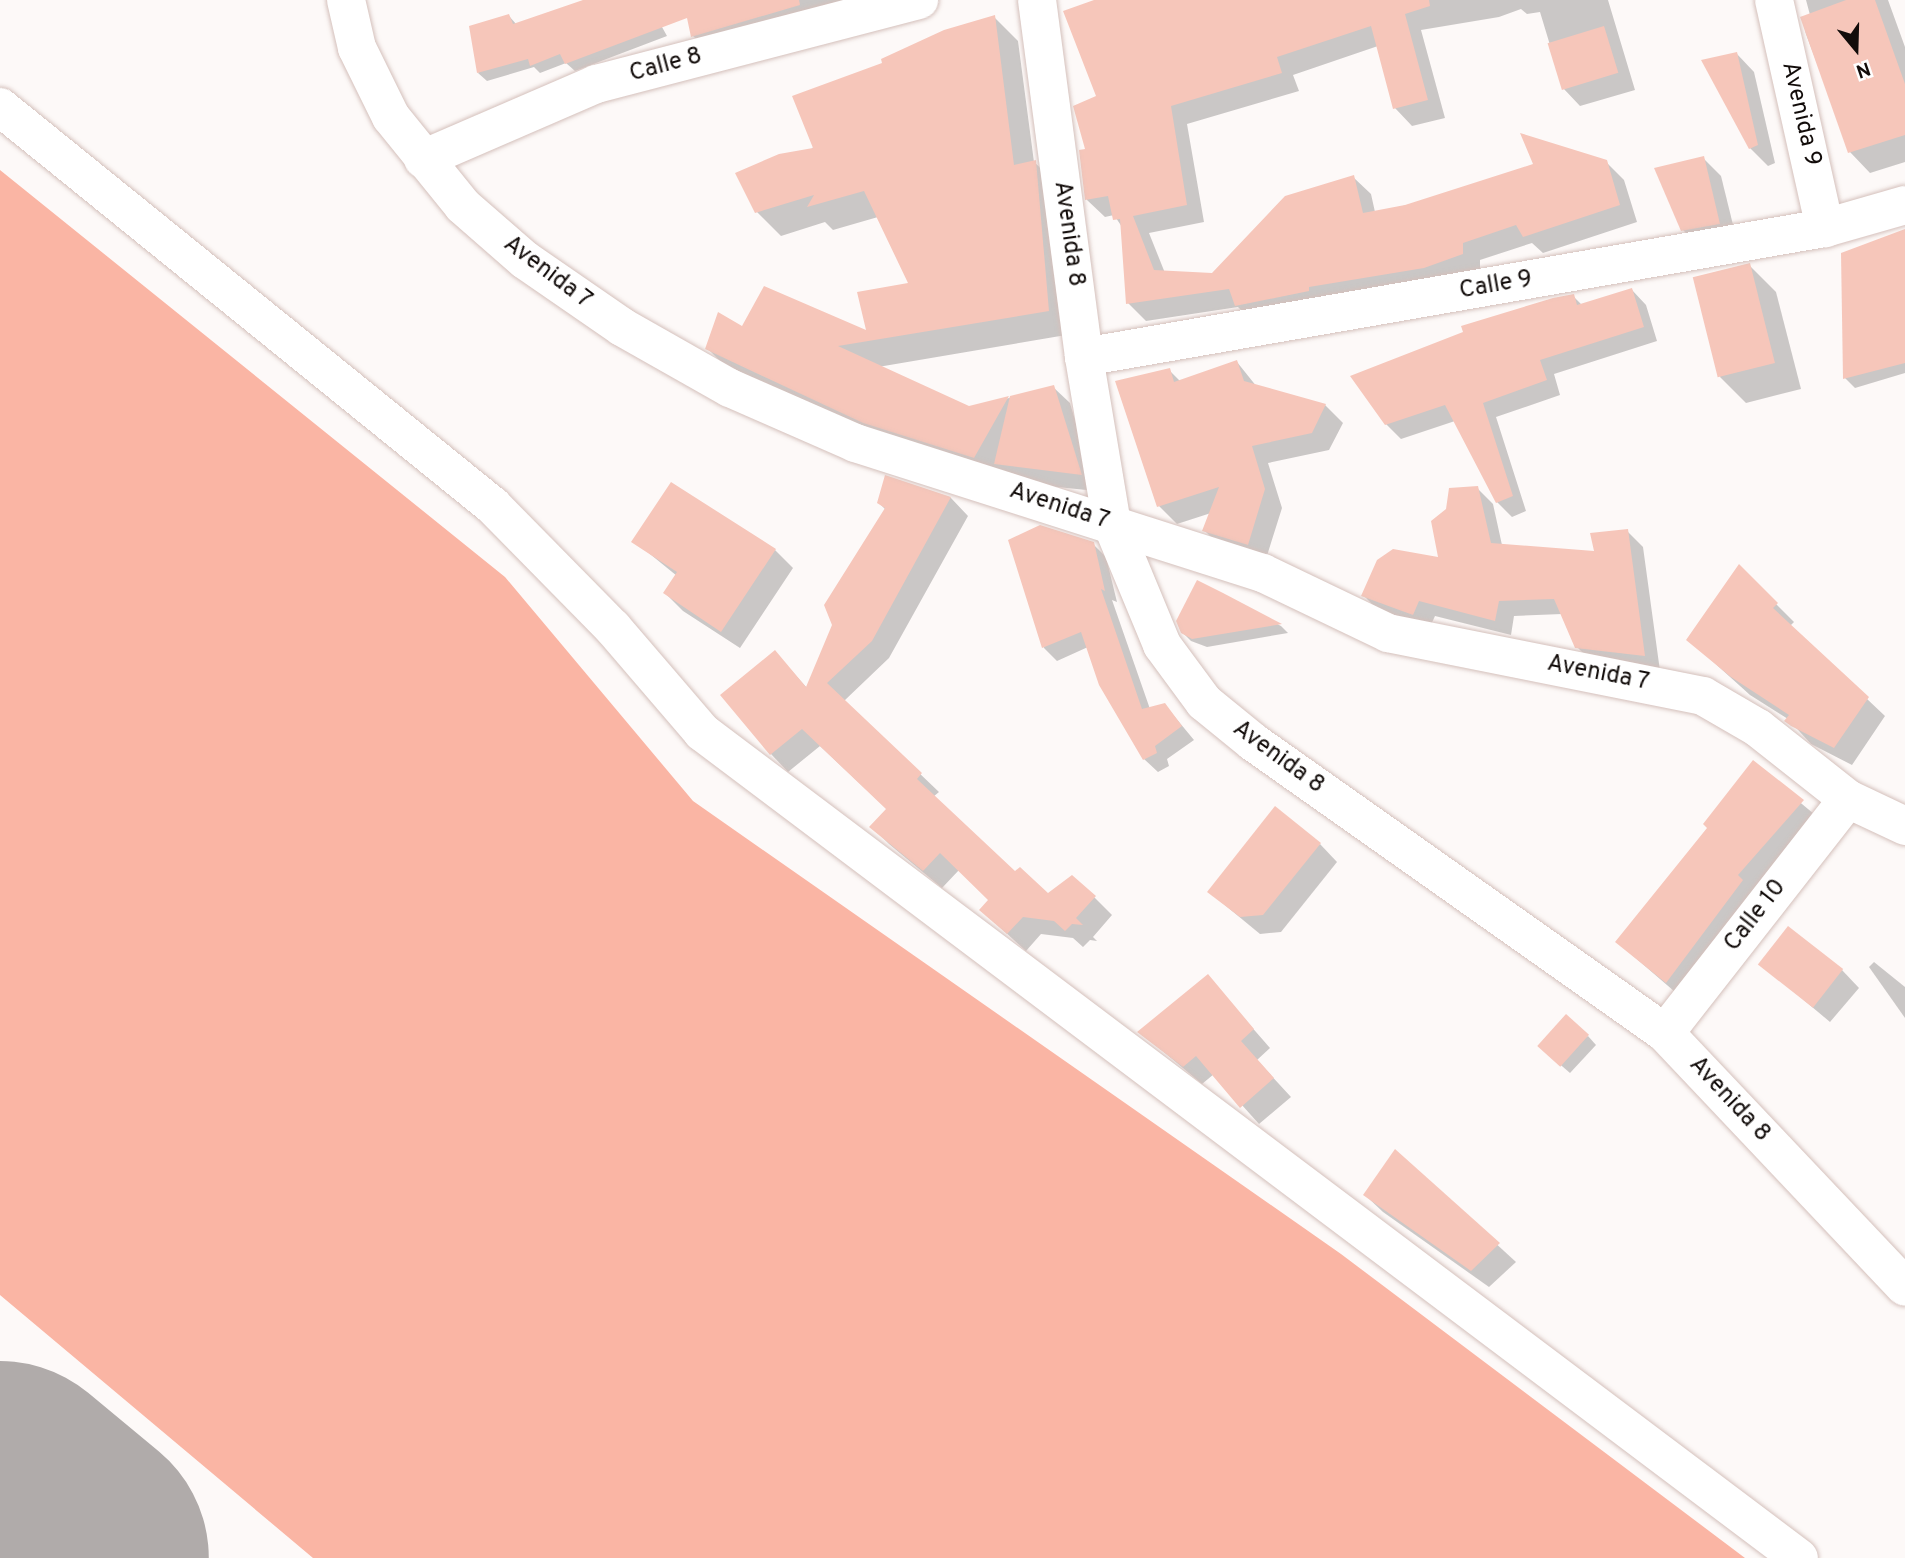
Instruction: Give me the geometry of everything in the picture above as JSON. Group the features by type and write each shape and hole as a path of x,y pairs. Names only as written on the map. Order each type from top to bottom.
{"street":[{"name":"Avenida 7","path":"346,0 358,48 391,117 463,206 525,260 622,327 730,388 855,443 1262,573 1388,633 1703,695 1758,728 1848,799 1905,826"},
{"name":"Calle 8","path":"423,159 596,84 919,0"},
{"name":"Avenida 8","path":"1037,0 1084,358 1112,524 1162,645 1203,702 1253,742 1665,1032 1905,1287"},
{"name":"Avenida 9","path":"1774,0 1825,228"},
{"path":"0,107 493,506 613,628 702,733 1799,1558"},
{"name":"Calle 9","path":"1084,358 1825,228 1905,205"},
{"name":"Calle 10","path":"1665,1032 1848,799"}],"shaded area":[{"path":"0,170 505,577 693,801 1341,1254 1745,1558 313,1558 0,1295"}],"building":[{"path":"583,0 799,0 800,5 691,37 687,18 565,64 560,54 530,66 528,59 477,73 469,26 509,14 513,24"},
{"path":"1094,0 1429,0 1430,6 1405,14 1428,100 1393,109 1371,26 1277,57 1282,73 1171,106 1187,205 1133,216 1154,270 1212,273 1285,196 1354,175 1363,213 1405,205 1533,164 1520,133 1607,160 1620,205 1523,237 1516,225 1463,243 1463,254 1424,268 1309,287 1309,291 1235,306 1229,289 1126,304 1120,219 1113,220 1108,196 1085,200 1079,150 1085,149 1073,106 1096,96 1063,11"},
{"path":"1846,0 1875,0 1905,84 1905,135 1848,153 1800,17"},
{"path":"995,15 1014,165 1036,160 1049,311 838,346 969,406 1009,396 974,458 863,423 705,349 718,312 742,326 764,286 866,330 857,292 908,283 864,191 807,207 814,195 755,213 735,173 779,154 813,148 792,96 882,63 881,59 944,30"},
{"path":"1604,26 1618,73 1562,90 1548,43"},
{"path":"1737,52 1758,145 1749,149 1701,60"},
{"path":"1704,156 1720,224 1681,231 1654,168"},
{"path":"1905,229 1905,363 1843,379 1841,253"},
{"path":"1750,263 1775,363 1718,377 1693,277"},
{"path":"1632,288 1644,327 1540,360 1547,380 1483,403 1513,496 1496,503 1445,405 1385,425 1350,376 1463,332 1461,326 1553,298 1574,294 1577,305"},
{"path":"1237,360 1244,381 1326,404 1312,433 1252,446 1265,489 1248,545 1202,531 1219,487 1157,507 1115,381 1170,368 1174,382"},
{"path":"1054,385 1082,475 994,464 1010,396"},
{"path":"885,475 951,497 872,641 827,683 922,773 917,779 1015,871 1020,867 1048,893 1072,875 1096,896 1076,918 1083,925 1072,924 1065,931 1054,921 1023,917 1007,934 979,910 988,900 940,853 923,871 869,827 886,809 802,729 770,755 720,695 775,650 806,687 832,625 824,605 885,508 877,503"},
{"path":"671,482 776,549 721,632 663,593 677,572 631,542"},
{"path":"1478,486 1491,543 1594,551 1590,533 1628,529 1645,656 1575,648 1554,599 1499,601 1495,621 1419,601 1413,615 1361,596 1377,560 1393,549 1438,557 1431,521 1446,509 1449,488"},
{"path":"1040,525 1094,542 1105,591 1101,589 1142,709 1165,703 1182,726 1155,746 1157,753 1143,760 1099,685 1081,632 1042,648 1008,540"},
{"path":"1739,564 1778,603 1773,608 1869,697 1834,748 1784,721 1789,715 1731,677 1686,640"},
{"path":"1197,580 1282,624 1192,639 1181,633 1176,621"},
{"path":"1753,760 1804,800 1738,875 1743,880 1666,983 1615,942 1707,828 1703,824"},
{"path":"1275,806 1321,843 1263,915 1240,917 1207,892"},
{"path":"1788,926 1843,969 1813,1008 1758,965"},
{"path":"1208,974 1254,1029 1241,1041 1274,1078 1240,1108 1196,1056 1183,1067 1137,1032"},
{"path":"1566,1014 1589,1035 1560,1067 1537,1046"},
{"path":"1395,1149 1500,1243 1471,1271 1363,1195"}],"runway":[{"path":"0,1499 71,1558"}]}
